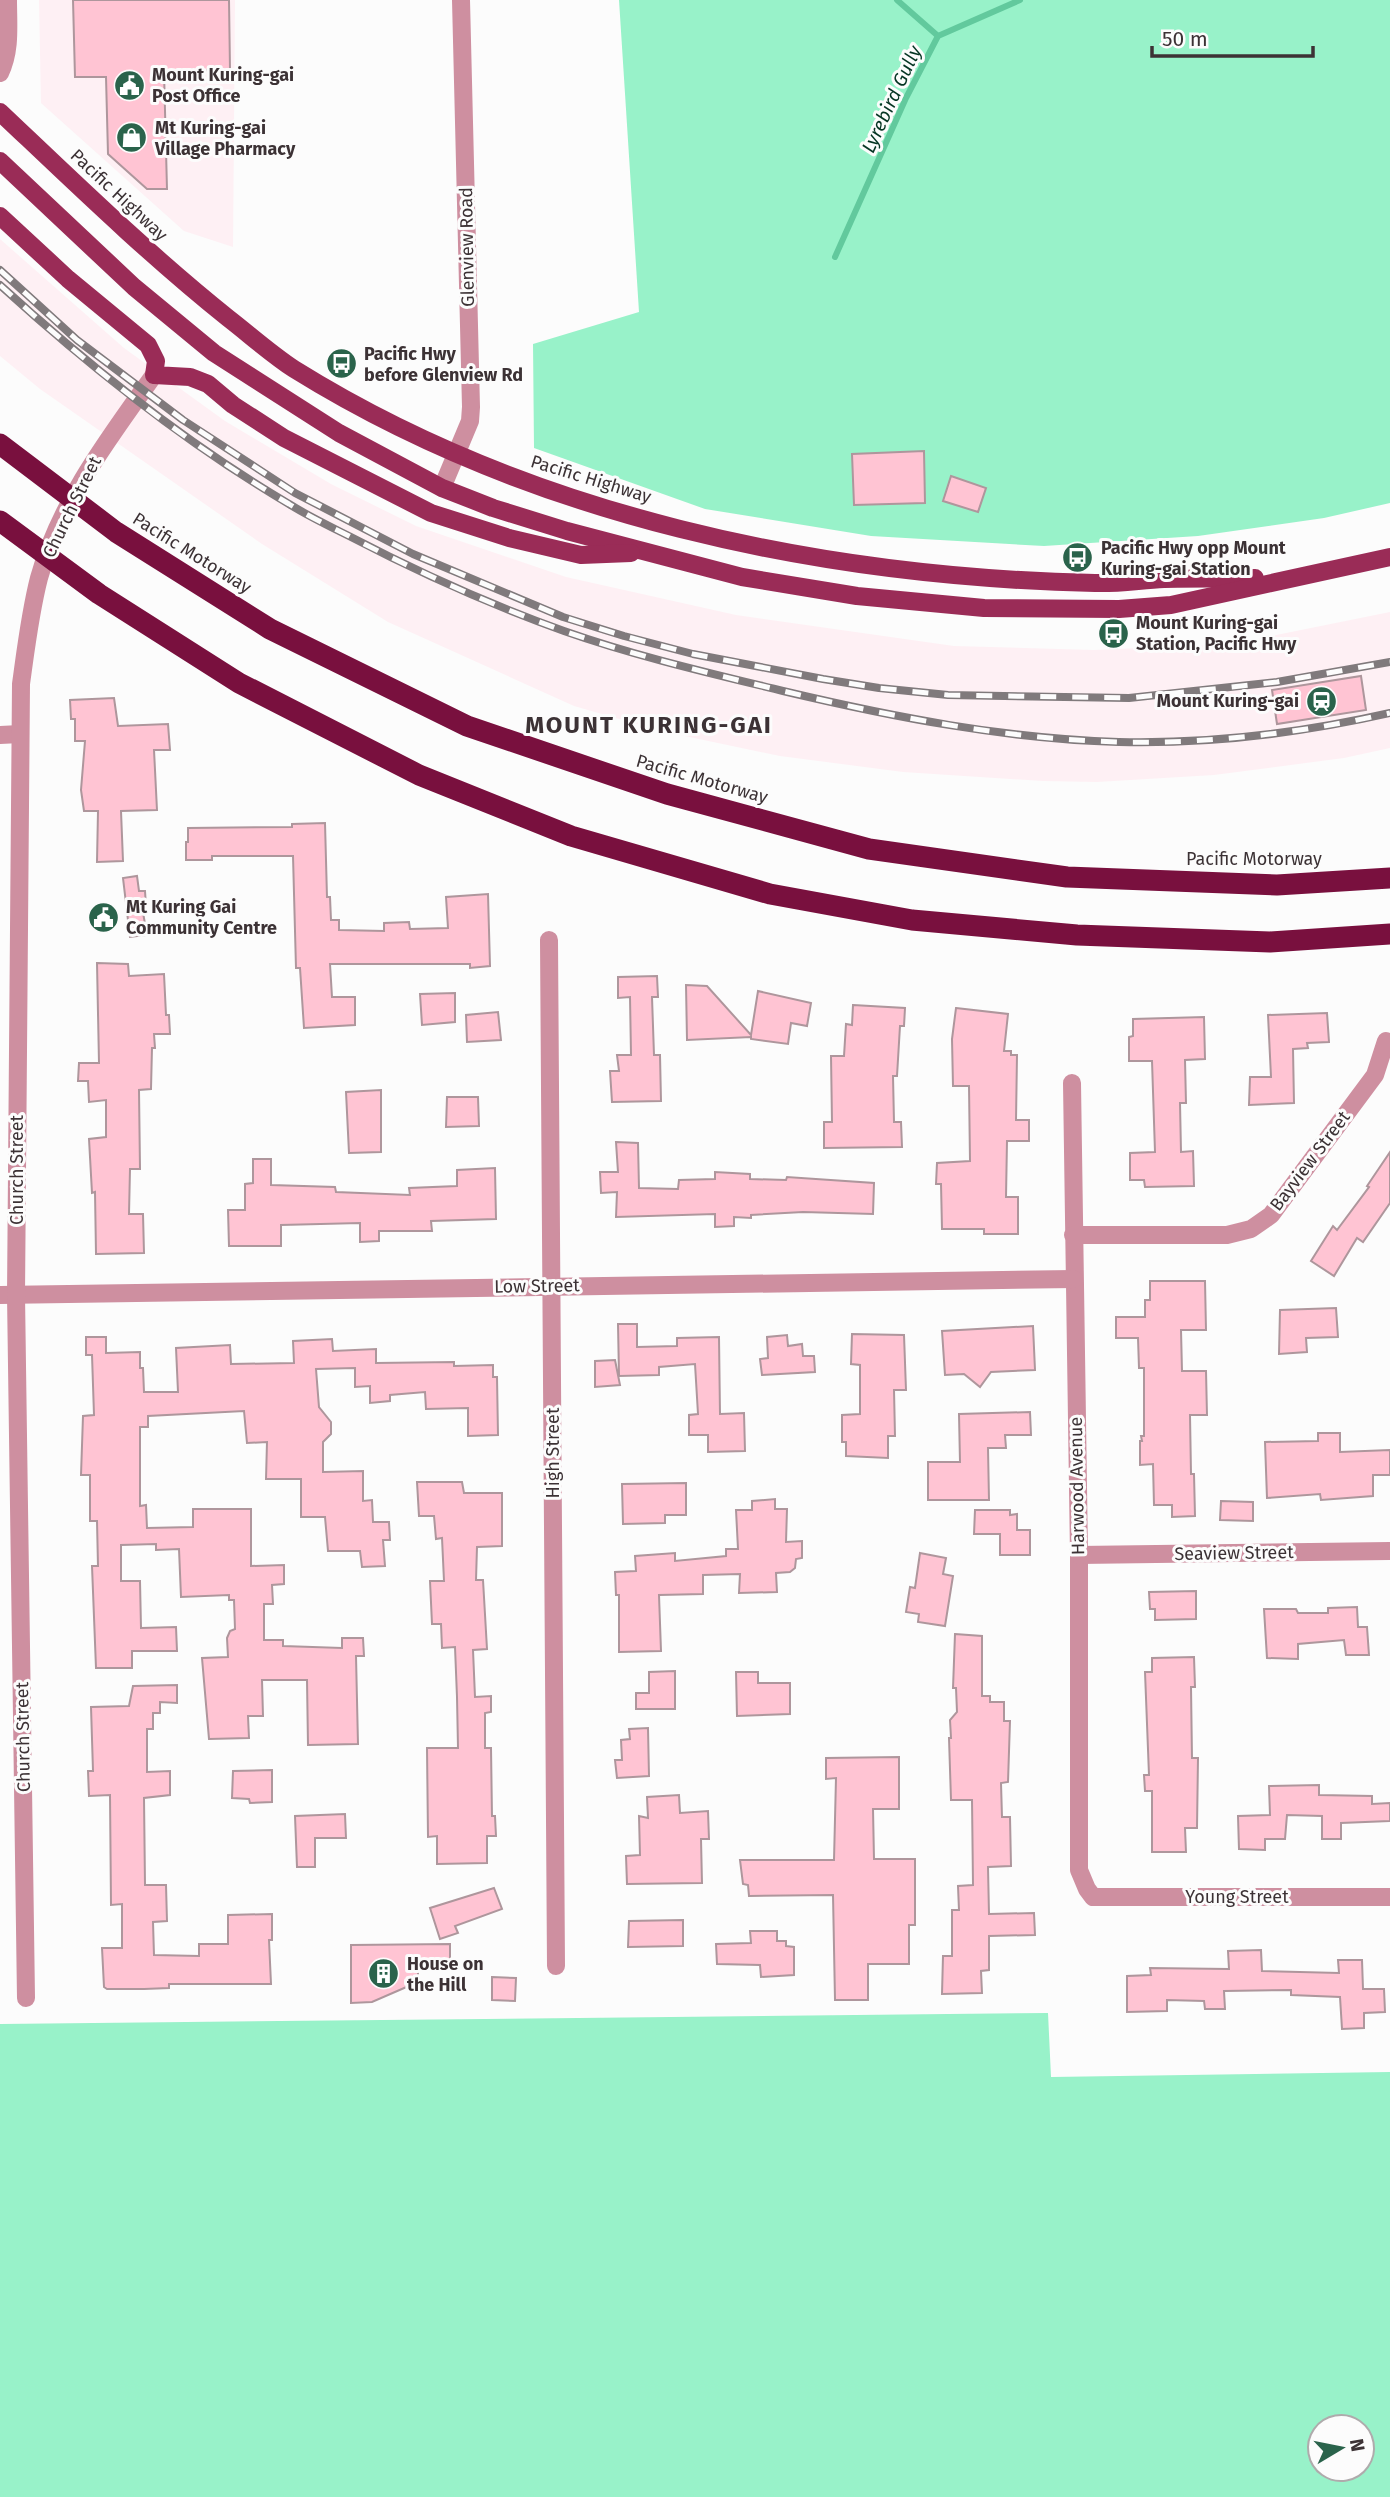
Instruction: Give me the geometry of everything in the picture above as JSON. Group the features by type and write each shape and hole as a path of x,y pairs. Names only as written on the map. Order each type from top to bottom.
{"highway":[{"name":"Pacific Motorway","path":"0,444 116,532 270,629 467,726 667,794 869,849 1067,877 1277,885 1390,878"},
{"path":"0,522 99,594 239,683 419,775 571,836 770,894 912,920 1077,935 1270,942 1390,934"}],"main road":[{"name":"Pacific Highway","path":"0,112 169,269 291,367 368,411 458,453 565,496 753,546 844,563 959,576 1088,583 1287,578"},
{"name":"Pacific Highway","path":"0,161 134,287 214,353 339,433 442,488 493,508 567,531 742,577 912,603 984,608 1119,609 1171,605 1390,556"},
{"path":"0,216 68,279 148,345 156,361 154,375 190,377 208,384 233,405 284,438 416,506 509,538 582,555 651,553"},
{"path":"416,506 442,488"}],"street":[{"path":"0,74 6,61 9,43 8,0"},
{"name":"Glenview Road","path":"442,488 470,421 471,407 461,0"},
{"name":"Church Street","path":"26,1998 8,1295 21,684 28,627 40,576 60,524 99,451 154,375"},
{"path":"0,735 20,734"},
{"name":"High Street","path":"549,940 556,1966"},
{"name":"Bayview Street","path":"1073,1235 1227,1236 1251,1229 1271,1215 1375,1075 1386,1041"},
{"name":"Harwood Avenue","path":"1072,1083 1079,1555 1079,1870 1087,1889"},
{"name":"Low Street","path":"8,1295 1074,1279"},
{"name":"Seaview Street","path":"1079,1555 1390,1551"},
{"name":"Young Street","path":"1087,1889 1093,1897 1390,1897"}],"shaded area":[{"path":"39,0 235,0 233,247 184,231 41,103"},
{"path":"0,239 124,348 225,421 331,484 416,526 566,577 736,615 954,646 1094,650 1232,644 1390,612 1390,748 1344,758 1214,775 1097,782 1043,781 903,772 780,756 661,731 574,706 388,622 262,544 40,389 0,356"}],"green space":[{"path":"619,0 1390,0 1390,503 1324,518 1198,536 1044,546 871,536 705,509 534,448 533,344 639,312"},
{"path":"1048,2013 1051,2077 1390,2072 1390,2497 0,2497 0,2024"}],"building":[{"path":"73,0 229,0 230,70 164,71 167,189 147,189 108,154 106,77 75,77"},
{"path":"924,451 925,503 854,505 852,454"},
{"path":"951,476 986,488 978,512 943,501"},
{"path":"1361,676 1366,710 1277,724 1272,690"},
{"path":"114,698 118,726 168,724 170,750 154,750 157,810 121,811 123,861 97,862 98,811 84,811 81,790 85,741 75,741 75,719 71,719 70,700"},
{"path":"325,823 327,897 330,897 331,920 339,920 339,930 384,931 384,923 409,922 410,929 448,928 446,897 488,894 490,966 470,968 470,964 330,964 332,997 355,997 355,1025 304,1028 300,968 296,968 293,856 212,856 212,860 186,860 186,842 188,828 292,827 292,824"},
{"path":"137,876 139,891 145,891 146,906 142,907 147,935 130,937 123,878"},
{"path":"97,963 128,964 129,976 164,974 170,1034 154,1034 151,1089 139,1090 140,1169 130,1169 129,1214 143,1214 144,1253 96,1254 95,1192 92,1193 89,1139 106,1137 106,1100 89,1102 88,1081 78,1081 79,1063 99,1063"},
{"path":"657,976 658,997 652,997 654,1055 660,1055 661,1101 612,1102 610,1071 619,1071 617,1055 631,1055 630,997 618,998 618,977"},
{"path":"686,985 707,986 751,1035 758,991 811,1003 807,1026 791,1023 788,1044 751,1037 687,1040"},
{"path":"455,993 455,1022 422,1025 420,994"},
{"path":"853,1005 905,1008 904,1026 900,1026 897,1076 893,1076 894,1122 901,1122 902,1147 824,1148 824,1122 832,1122 831,1056 844,1056 846,1024 852,1025"},
{"path":"956,1008 1008,1014 1004,1051 1017,1055 1016,1120 1029,1120 1029,1141 1007,1141 1006,1197 1018,1197 1018,1234 984,1234 984,1229 942,1229 941,1184 936,1184 937,1163 970,1161 969,1086 953,1086 952,1039"},
{"path":"498,1012 501,1040 467,1042 466,1015"},
{"path":"1327,1013 1329,1042 1307,1043 1308,1048 1293,1049 1294,1103 1249,1105 1250,1077 1271,1077 1268,1015"},
{"path":"1204,1017 1205,1059 1185,1060 1186,1103 1180,1103 1181,1152 1193,1151 1194,1186 1145,1187 1144,1180 1130,1180 1130,1153 1155,1152 1152,1061 1129,1061 1129,1037 1133,1036 1133,1019"},
{"path":"381,1090 381,1152 349,1153 346,1092"},
{"path":"447,1097 478,1097 479,1126 446,1127"},
{"path":"616,1142 638,1143 639,1188 678,1189 679,1180 715,1179 715,1172 750,1174 750,1179 786,1180 787,1177 874,1183 873,1214 803,1212 751,1215 751,1218 734,1217 734,1226 715,1227 715,1214 616,1217 617,1192 601,1193 600,1172 618,1172"},
{"path":"1390,1152 1390,1203 1363,1242 1357,1238 1334,1276 1311,1261 1333,1226 1337,1230 1369,1187 1367,1186"},
{"path":"253,1159 271,1159 271,1185 335,1187 336,1192 410,1195 409,1188 457,1186 457,1170 495,1168 496,1219 431,1221 432,1231 379,1231 379,1241 360,1242 360,1223 281,1225 281,1246 229,1246 228,1210 245,1210 245,1184 253,1183"},
{"path":"1150,1281 1205,1281 1206,1330 1181,1330 1182,1371 1206,1371 1207,1415 1190,1415 1195,1516 1172,1517 1172,1505 1154,1505 1153,1464 1140,1465 1140,1441 1141,1436 1144,1436 1144,1368 1139,1368 1138,1338 1116,1338 1116,1317 1145,1317 1145,1300 1150,1300"},
{"path":"1336,1308 1338,1337 1306,1338 1307,1352 1279,1354 1280,1310"},
{"path":"618,1324 637,1324 637,1347 677,1346 677,1338 719,1337 720,1414 744,1413 745,1451 708,1452 708,1435 689,1435 689,1415 698,1414 695,1364 659,1367 659,1375 619,1376"},
{"path":"1033,1326 1035,1370 991,1372 980,1387 964,1374 945,1375 942,1331"},
{"path":"852,1334 904,1335 906,1390 894,1390 895,1436 888,1436 888,1458 846,1456 846,1442 842,1442 842,1415 860,1414 860,1365 851,1364"},
{"path":"787,1335 788,1346 802,1344 803,1356 814,1356 815,1372 762,1375 760,1359 768,1358 767,1337"},
{"path":"86,1337 106,1337 106,1353 140,1352 144,1392 178,1392 176,1348 230,1345 231,1364 294,1363 293,1341 332,1339 333,1351 376,1349 376,1363 454,1362 454,1366 493,1365 493,1377 497,1377 498,1435 468,1436 468,1408 426,1409 425,1392 390,1395 390,1401 370,1403 370,1386 355,1387 355,1368 316,1369 319,1407 331,1422 331,1434 323,1442 323,1472 363,1471 363,1501 372,1500 373,1522 389,1522 390,1540 383,1540 385,1566 362,1567 360,1551 328,1551 325,1517 301,1517 301,1479 266,1479 267,1442 247,1443 244,1411 148,1416 148,1427 140,1427 140,1506 146,1505 147,1528 193,1527 193,1509 251,1509 251,1566 284,1565 284,1584 272,1585 273,1604 264,1604 264,1640 283,1640 283,1646 342,1648 342,1638 363,1638 364,1656 356,1656 358,1744 308,1745 307,1680 262,1680 263,1716 248,1716 249,1738 209,1739 202,1658 228,1657 227,1638 230,1631 235,1629 234,1600 229,1600 229,1595 181,1597 179,1549 156,1550 156,1544 121,1545 121,1581 140,1581 141,1628 176,1627 177,1651 132,1651 132,1668 96,1668 92,1566 98,1566 97,1521 90,1521 90,1475 81,1475 83,1416 94,1415 92,1355 86,1355"},
{"path":"615,1360 620,1385 595,1387 595,1361"},
{"path":"1030,1412 1031,1435 1005,1435 1006,1448 988,1448 989,1500 928,1500 928,1462 960,1462 959,1414"},
{"path":"1318,1433 1340,1433 1340,1452 1390,1450 1390,1475 1373,1475 1373,1496 1321,1500 1320,1494 1267,1498 1265,1442 1318,1441"},
{"path":"417,1482 462,1482 464,1493 502,1493 502,1546 477,1547 476,1580 483,1580 487,1649 473,1650 475,1697 491,1696 491,1712 485,1713 485,1748 491,1748 492,1816 495,1816 496,1836 487,1836 487,1863 437,1864 437,1836 428,1837 427,1748 458,1748 457,1697 455,1647 442,1648 441,1624 432,1624 430,1581 444,1581 442,1538 436,1539 434,1516 419,1516"},
{"path":"686,1483 686,1515 665,1515 665,1523 623,1524 622,1484"},
{"path":"775,1499 775,1509 787,1509 786,1542 802,1541 802,1558 796,1559 795,1568 790,1572 776,1573 777,1592 739,1593 740,1574 703,1575 703,1594 659,1595 661,1651 619,1652 619,1595 616,1595 615,1572 636,1571 635,1556 675,1553 675,1561 726,1556 726,1549 738,1549 736,1510 752,1510 752,1501"},
{"path":"1221,1501 1253,1502 1253,1521 1220,1520"},
{"path":"975,1510 1010,1510 1010,1515 1017,1514 1017,1530 1030,1530 1030,1555 1000,1555 1000,1534 974,1534"},
{"path":"920,1553 946,1558 943,1574 953,1576 945,1626 918,1622 919,1614 906,1612 910,1587 915,1588"},
{"path":"1196,1591 1196,1619 1155,1620 1155,1609 1150,1609 1149,1592"},
{"path":"1357,1607 1358,1627 1367,1627 1369,1655 1346,1655 1344,1640 1298,1644 1298,1659 1267,1658 1264,1609 1328,1613 1328,1608"},
{"path":"955,1634 982,1636 982,1696 990,1696 990,1702 1004,1702 1004,1721 1010,1721 1008,1782 1001,1783 1002,1817 1010,1817 1011,1866 988,1867 989,1914 1034,1913 1035,1935 989,1936 989,1970 981,1971 982,1993 942,1994 943,1956 952,1956 952,1910 959,1910 958,1886 973,1885 972,1800 951,1800 950,1720 957,1712 956,1688 953,1688"},
{"path":"1194,1657 1195,1687 1191,1687 1192,1758 1198,1758 1197,1828 1185,1828 1186,1852 1152,1852 1152,1791 1145,1791 1144,1775 1149,1775 1145,1672 1152,1672 1152,1658"},
{"path":"675,1671 675,1709 636,1709 636,1693 649,1693 649,1672"},
{"path":"736,1672 758,1672 758,1683 790,1683 790,1714 737,1716"},
{"path":"177,1685 177,1703 160,1702 160,1713 153,1713 153,1729 147,1729 147,1772 170,1771 170,1795 144,1798 145,1885 166,1885 167,1921 153,1922 154,1955 199,1956 199,1944 228,1944 228,1915 272,1914 272,1940 269,1940 271,1984 169,1984 169,1988 144,1989 104,1987 102,1948 122,1948 122,1904 111,1905 110,1795 89,1796 88,1771 93,1771 91,1707 129,1706 133,1686"},
{"path":"648,1728 649,1776 617,1778 615,1760 622,1760 621,1740 630,1739 629,1729"},
{"path":"899,1757 899,1809 873,1809 874,1859 915,1859 915,1925 909,1925 909,1964 868,1964 868,2000 835,2000 833,1895 749,1896 748,1885 743,1884 740,1860 834,1860 836,1778 826,1779 826,1758"},
{"path":"272,1770 272,1802 250,1803 249,1799 232,1798 233,1771"},
{"path":"1319,1785 1319,1795 1372,1796 1372,1804 1390,1803 1390,1821 1341,1823 1341,1839 1322,1839 1322,1816 1287,1815 1285,1839 1265,1839 1265,1850 1239,1849 1238,1816 1270,1815 1269,1786"},
{"path":"679,1795 680,1813 708,1811 709,1839 701,1839 702,1883 627,1884 626,1856 640,1855 639,1816 648,1818 647,1797"},
{"path":"345,1814 346,1838 315,1838 315,1867 297,1867 295,1816"},
{"path":"494,1888 502,1909 455,1926 458,1933 440,1939 430,1908"},
{"path":"683,1920 683,1946 628,1947 629,1921"},
{"path":"750,1931 777,1931 777,1941 786,1941 786,1946 794,1947 794,1975 761,1977 760,1965 717,1964 716,1944 751,1943"},
{"name":"House on the Hill","path":"450,1944 450,1965 418,1965 418,1982 372,2002 351,2003 351,1945"},
{"path":"1261,1950 1262,1971 1339,1973 1338,1960 1362,1960 1363,1989 1384,1989 1385,2012 1364,2013 1364,2028 1342,2029 1340,1997 1291,1995 1291,1990 1224,1991 1225,2009 1205,2009 1204,2001 1167,2000 1167,2011 1127,2012 1127,1976 1151,1975 1150,1968 1229,1969 1228,1951"},
{"path":"492,1977 516,1978 515,2001 492,2000"}],"waterway":[{"path":"897,0 938,36"},
{"name":"Lyrebird Gully","path":"835,257 906,98 938,36 1020,0"}],"railway":[{"path":"0,270 77,340 183,420 295,493 413,554 563,617 624,636 693,654 823,679 948,695 1129,698 1277,682 1390,662"},
{"path":"0,285 68,345 139,402 212,455 296,508 455,587 537,621 618,648 672,664 866,710 992,731 1077,740 1153,742 1221,739 1323,726 1390,713"}],"place":[{"name":"Mount Kuring-gai Post Office","path":"129,85"},
{"name":"Mt Kuring-gai Village Pharmacy","path":"132,138"},
{"name":"Pacific Hwy before Glenview Rd","path":"341,364"},
{"name":"Pacific Hwy opp Mount Kuring-gai Station","path":"1078,558"},
{"name":"Mount Kuring-gai Station, Pacific Hwy","path":"1113,633"},
{"name":"Mount Kuring-gai","path":"1322,701"},
{"name":"Mt Kuring Gai Community Centre","path":"103,917"},
{"name":"House on the Hill","path":"384,1974"}],"district":[{"name":"MOUNT KURING-GAI","path":"649,725"}]}
